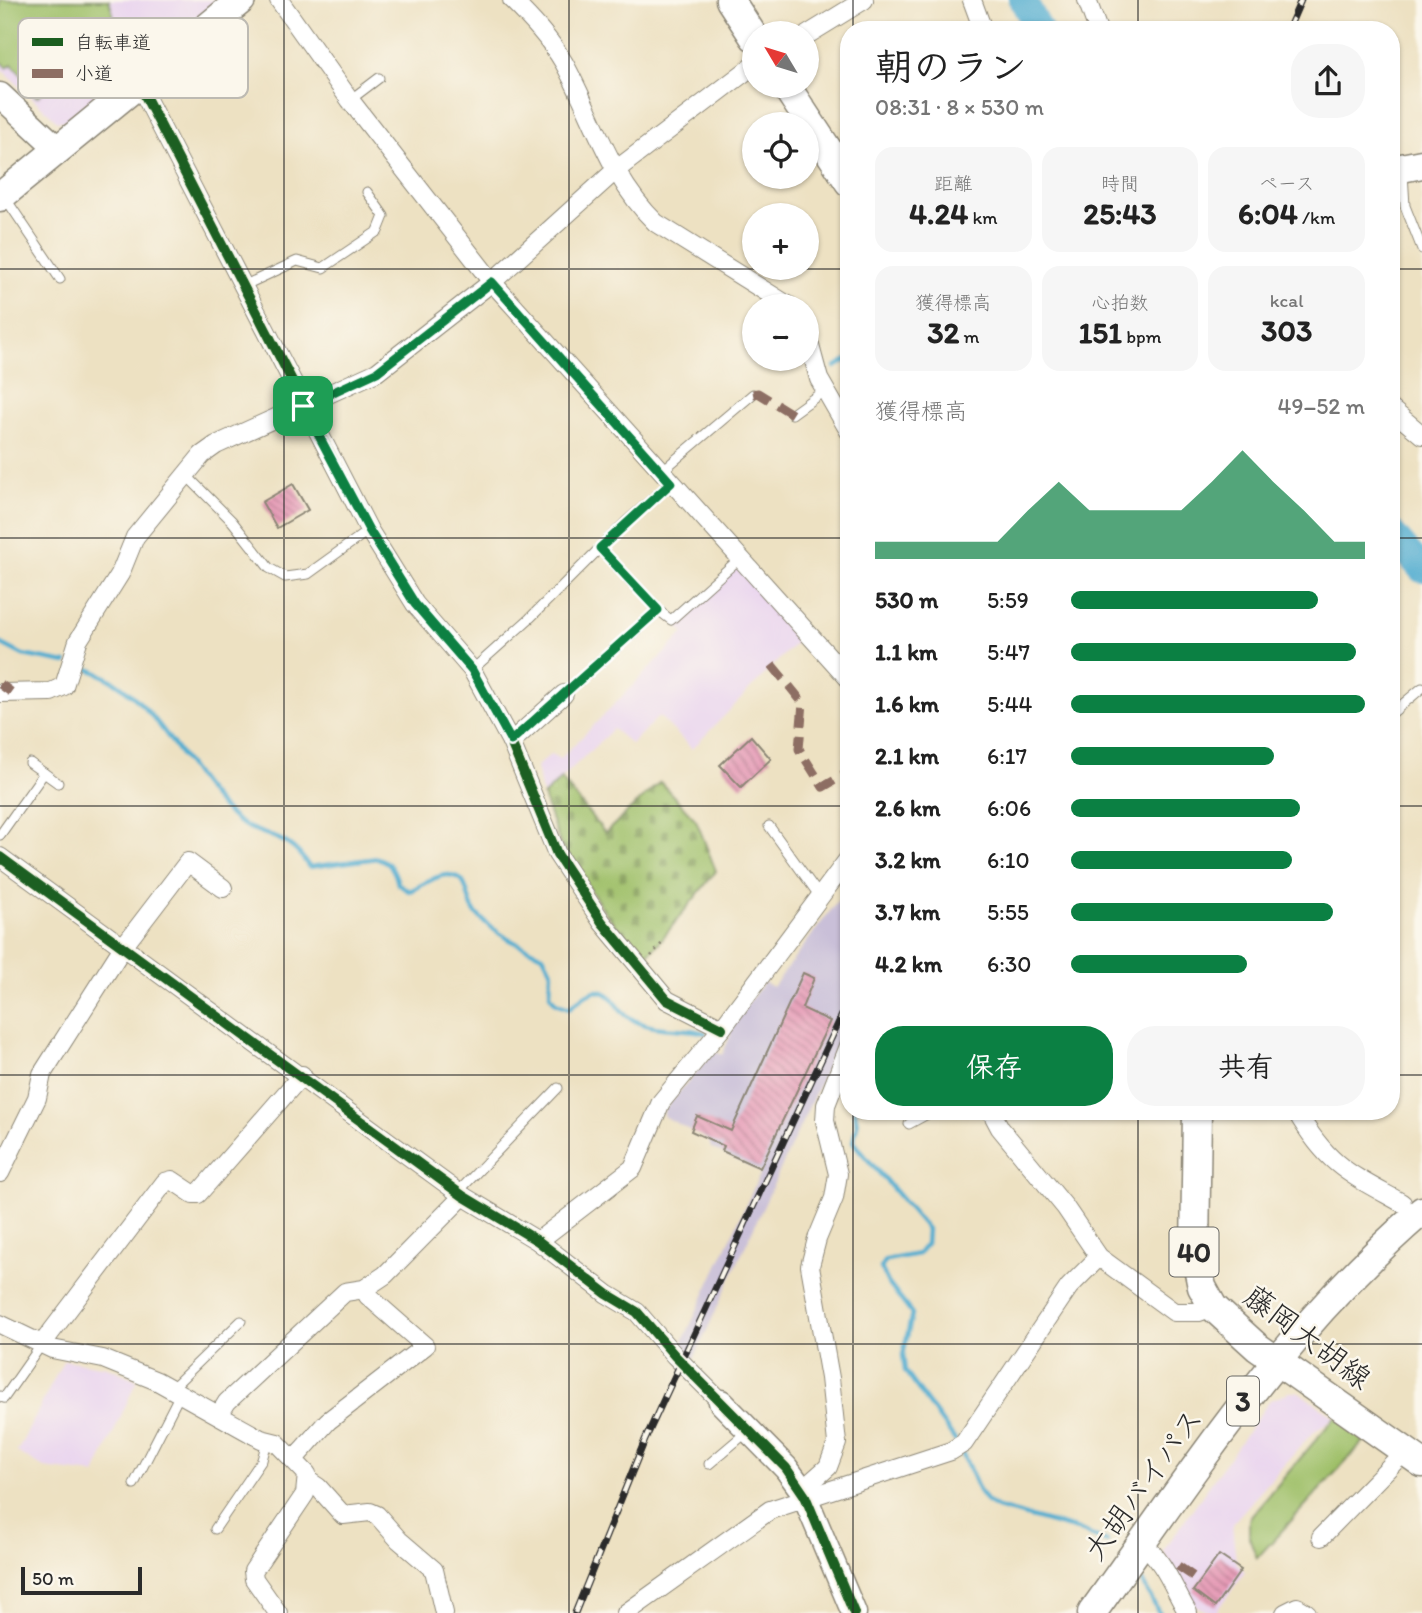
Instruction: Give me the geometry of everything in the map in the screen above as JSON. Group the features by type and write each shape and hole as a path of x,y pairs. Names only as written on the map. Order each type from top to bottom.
{"main road":[{"path":"220,18 242,0"},
{"path":"730,0 744,21"},
{"path":"2,196 122,98"},
{"path":"794,98 840,168"},
{"name":"藤岡大胡線","path":"1197,1120 1194,1246 1202,1287 1213,1307 1275,1360 1414,1456"},
{"name":"大胡バイパス","path":"1092,1613 1275,1360 1412,1207"}],"street":[{"path":"279,0 349,100 492,282 840,669"},
{"path":"512,0 547,36 565,64 616,170 636,200 656,223 770,294"},
{"path":"819,28 864,0"},
{"path":"972,0 980,21"},
{"path":"1087,0 1095,21"},
{"path":"0,693 58,692 64,686 78,641 120,574 135,537 185,474 216,445 377,372 492,282 616,170 742,74"},
{"path":"0,95 58,149"},
{"path":"146,98 369,530 415,604 472,670 511,741 554,848 602,922 667,1000 722,1028"},
{"path":"819,371 825,390 840,416"},
{"path":"1400,417 1422,435"},
{"path":"511,741 564,694"},
{"path":"0,857 302,1075 461,1194 538,1241 607,1294 637,1312 675,1356 786,1468 803,1493 854,1613"},
{"path":"0,1174 37,1098 42,1074 123,947 188,862 223,888"},
{"path":"538,1241 632,1168 661,1102 722,1028 840,871"},
{"path":"803,1493 828,1467 837,1443 830,1378 810,1266 817,1239 834,1198 838,1174 825,1121 826,1105 840,1069"},
{"path":"42,1344 165,1182 172,1180 193,1194 198,1194 302,1075"},
{"path":"996,1120 1065,1207 1099,1257 1174,1312 1199,1312 1213,1307"},
{"path":"1301,1120 1314,1141 1332,1161 1412,1207"},
{"path":"219,1415 227,1402 345,1292 364,1289 385,1275 461,1194"},
{"path":"626,1613 759,1516 803,1493 958,1447 1069,1287 1099,1257"},
{"path":"294,1458 328,1421 425,1346 368,1296 364,1289"},
{"path":"0,1324 52,1349 103,1359 176,1392 283,1447 294,1458 307,1474 309,1481 305,1494 253,1571 254,1578 278,1613"},
{"path":"1321,1537 1414,1456"},
{"path":"309,1481 318,1487 343,1515 370,1512 377,1515 434,1570 444,1613"},
{"path":"1142,1543 1163,1566 1188,1613"},
{"path":"1285,1613 1297,1607 1307,1613"}],"lane":[{"path":"349,100 379,78"},
{"path":"1405,167 1405,206 1422,249"},
{"path":"243,286 297,261 323,268 378,231 384,216 367,192"},
{"path":"2,196 60,279"},
{"path":"792,414 825,390"},
{"path":"472,670 530,618 667,477 753,394"},
{"path":"185,474 232,521 269,568 285,578 308,574 369,530"},
{"path":"600,548 658,610 671,620 739,559"},
{"path":"564,694 658,610"},
{"path":"1400,706 1422,688"},
{"path":"30,763 58,783"},
{"path":"0,835 44,773"},
{"path":"769,826 821,899"},
{"path":"461,1194 558,1088"},
{"path":"909,1124 916,1120"},
{"path":"134,1484 176,1392 241,1321"},
{"path":"0,1396 4,1398 42,1344"},
{"path":"709,1464 749,1430"},
{"path":"215,1529 262,1460 267,1441"}],"path":[{"path":"644,963 663,942"}],"shaded area":[{"path":"0,0 219,0 197,18 18,18 18,85 0,68"},
{"path":"32,98 98,98 69,121 57,121"},
{"path":"737,567 802,636 692,749 659,716 631,744 613,729 543,796 536,767 551,754 560,759 684,633 674,622"},
{"path":"840,898 840,1039 692,1363 679,1350 761,1172 711,1148 709,1141 664,1116 664,1110 714,1051 722,1055 731,1034 728,1030 764,982 773,987"},
{"path":"64,1360 107,1367 137,1380 95,1474 44,1468 17,1452"},
{"path":"1290,1392 1299,1392 1335,1417 1313,1432 1232,1524 1236,1562 1245,1572 1215,1613 1211,1613 1194,1605 1163,1551 1270,1400"}],"green space":[{"path":"0,0 109,0 114,18 18,18 18,71 12,64 7,68 0,61"},
{"path":"561,779 605,833 660,782 696,820 716,871 657,945 643,958 608,916 561,846 543,796"},
{"path":"1335,1417 1368,1437 1257,1558 1249,1537 1249,1519"}],"building":[{"path":"293,484 308,510 277,528 262,502"},
{"path":"751,736 771,759 741,787 720,765"},
{"path":"803,973 814,978 802,1008 830,1021 760,1168 722,1151 724,1146 691,1131 697,1116 731,1131"},
{"path":"1219,1555 1241,1570 1215,1607 1193,1591"}],"waterway":[{"path":"1023,0 1034,21"},
{"path":"835,367 840,364"},
{"path":"1400,543 1422,569"},
{"path":"0,643 23,655 66,663"},
{"path":"74,665 101,674 124,689 162,728 194,774 230,815 240,823 281,840 300,854 309,867 378,858 389,865 398,884 409,891 439,877 456,877 464,884 472,907 482,919 506,938 543,955 551,971 550,995 556,1003 569,1008 590,993 603,992 626,1015 639,1023 705,1033"},
{"path":"856,1120 853,1142 927,1229 926,1244 918,1254 886,1260 881,1268 888,1283 912,1314 903,1355 905,1371 957,1443"},
{"path":"961,1450 979,1491 987,1502 997,1508 1078,1530 1107,1542"},
{"path":"1142,1581 1159,1613"}],"railway":[{"path":"1292,21 1301,0"},
{"path":"575,1613 645,1440 840,1019"}],"marked path":[{"path":"753,394 758,393 792,414"},
{"path":"772,665 803,703 799,749 823,787 840,777"},
{"path":"0,684 11,692"},
{"path":"1178,1566 1200,1581"}],"cycle path":[{"path":"146,98 369,530 415,604 472,670 511,742 557,854 602,922 667,1000 722,1028"},
{"path":"0,857 463,1196 538,1241 607,1294 637,1312 675,1356 786,1468 805,1496 854,1613"}],"route":[{"path":"492,282 671,483 627,520 600,548 658,610 520,736 511,741 472,670 415,604 369,530 303,406 377,372 492,282"}]}
